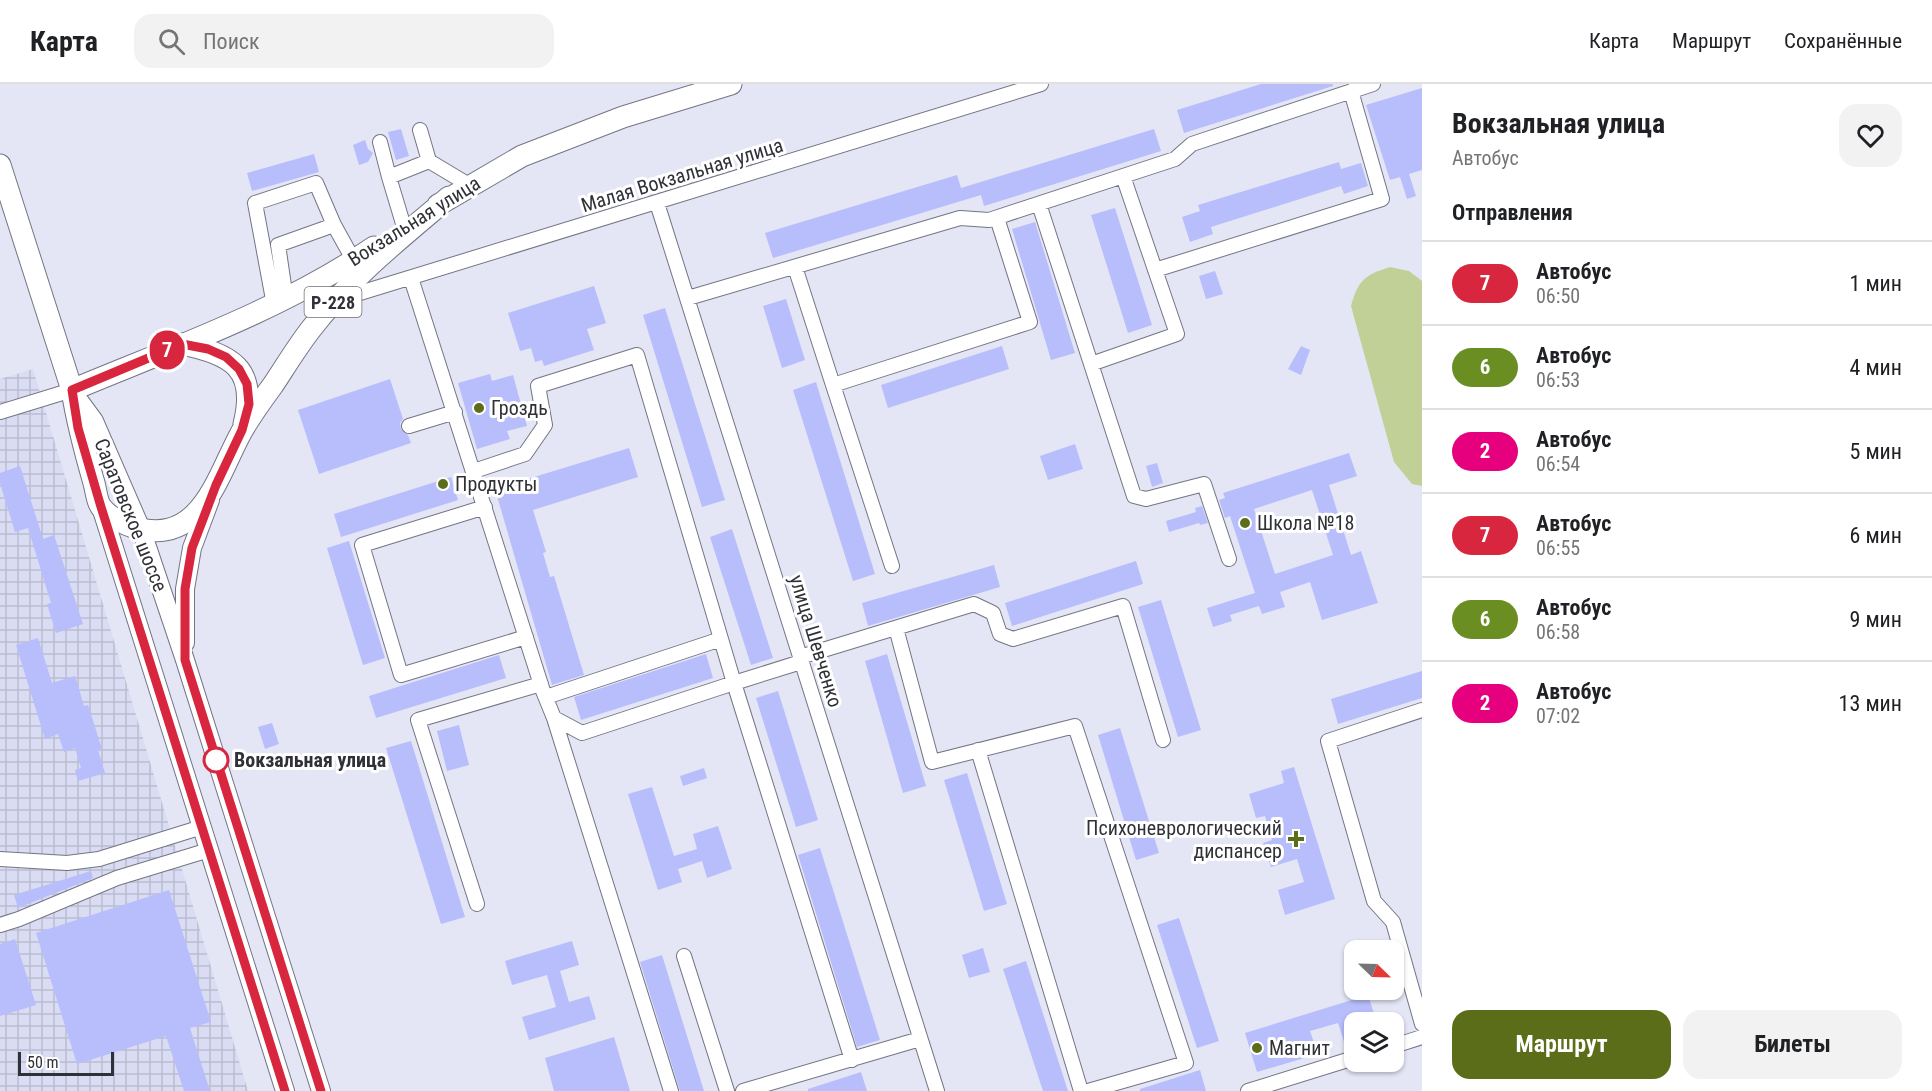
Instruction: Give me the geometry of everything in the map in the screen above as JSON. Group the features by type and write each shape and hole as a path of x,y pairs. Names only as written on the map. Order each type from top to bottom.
{"highway":[{"name":"Вокзальная улица","path":"72,390 280,302 354,261 449,197 522,156 623,117 730,84"},
{"name":"Саратовское шоссе","path":"0,165 72,390 78,428 101,507"},
{"name":"Р-228","path":"216,485 242,430 310,329 371,264 449,197"},
{"path":"182,344 217,353 226,357 239,369 247,384 249,404 242,430"},
{"path":"101,507 114,518 141,530 156,532 172,530 184,524 196,513 216,485"}],"main road":[{"name":"Саратовское шоссе","path":"72,390 94,422 141,530 185,660 321,1091"},
{"name":"Р-228","path":"185,660 185,589 192,548 216,485"},
{"name":"Саратовское шоссе","path":"101,507 285,1091"}],"street":[{"name":"Малая Вокзальная улица","path":"334,301 1041,84"},
{"path":"687,298 960,218 989,220 997,218 1175,159 1192,144 1373,84"},
{"path":"1155,270 1382,199 1351,91"},
{"path":"420,130 429,161 469,185"},
{"path":"380,142 404,227"},
{"path":"389,177 429,161"},
{"path":"1091,364 1177,334 1123,176"},
{"path":"280,302 255,203 315,183 354,261"},
{"name":"улица Шевченко","path":"657,203 937,1091"},
{"path":"1039,204 1134,496 1146,499 1204,483 1229,559"},
{"path":"833,385 1030,322 997,218"},
{"path":"280,302 278,245 334,225"},
{"path":"795,267 892,566"},
{"path":"411,278 543,690 554,718 671,1091"},
{"path":"474,471 525,454 545,425 538,386 637,355 734,684 852,1060"},
{"path":"0,412 72,390"},
{"path":"409,426 455,412"},
{"path":"485,507 362,545 401,675 526,637"},
{"path":"554,718 582,733 734,684 801,659 974,604 993,613 1000,634 1013,639 1123,606 1163,740"},
{"path":"896,628 932,762 1075,726 1186,1063 1088,1091"},
{"path":"477,904 418,720 543,690 721,639"},
{"path":"1422,710 1328,741 1374,901 1393,922 1422,1024"},
{"path":"978,750 1081,1091"},
{"path":"0,859 67,863 99,859 202,826"},
{"path":"0,925 117,878 209,850"},
{"path":"684,956 727,1091"},
{"path":"1404,1043 1422,1037"},
{"path":"743,1091 920,1039"},
{"path":"1248,1091 1344,1061"}],"shaded area":[{"path":"33,369 248,1091 0,1091 0,379"}],"green space":[{"path":"1390,267 1409,271 1422,281 1422,486 1412,484 1394,462 1351,306 1364,280"}],"building":[{"path":"1261,84 1333,84 1333,86 1184,133 1177,110"},
{"path":"1422,88 1422,170 1409,174 1416,196 1407,199 1400,177 1390,180 1366,105"},
{"path":"401,129 409,156 396,160 388,132"},
{"path":"1154,129 1161,151 984,206 981,195 773,258 765,233 957,175 961,188"},
{"path":"365,140 368,149 373,153 368,162 359,165 353,145"},
{"path":"314,154 319,172 252,191 247,173"},
{"path":"1339,162 1341,169 1361,163 1368,186 1344,194 1341,186 1211,227 1213,234 1190,242 1182,217 1200,211 1198,205"},
{"path":"1115,208 1152,325 1128,333 1091,215"},
{"path":"1035,222 1075,353 1051,360 1012,229"},
{"path":"1215,271 1223,294 1206,299 1199,276"},
{"path":"594,286 606,323 587,329 594,350 544,366 542,360 535,362 531,348 520,351 508,313"},
{"path":"786,299 805,360 782,368 763,306"},
{"path":"665,308 725,500 702,507 643,315"},
{"path":"1002,346 1009,369 888,408 881,385"},
{"path":"1301,346 1310,350 1301,375 1288,369"},
{"path":"490,374 492,381 513,375 527,426 507,431 510,439 477,449 458,383"},
{"path":"390,379 403,419 400,423 401,429 408,435 411,443 319,474 298,410"},
{"path":"816,382 875,574 853,581 793,390"},
{"path":"1075,444 1083,469 1048,480 1040,456"},
{"path":"629,448 638,477 533,510 546,552 543,553 550,577 554,576 584,675 552,685 495,489"},
{"name":"Школа №18","path":"1349,453 1357,476 1329,485 1351,555 1361,551 1378,603 1322,620 1310,582 1280,592 1285,607 1262,614 1259,606 1230,615 1232,621 1213,627 1207,608 1255,593 1230,516 1225,518 1219,500 1225,498 1223,493","holes":["1312,490 1333,555 1275,574 1254,509"]},
{"path":"1157,463 1163,483 1152,487 1146,466"},
{"path":"20,466 43,539 54,535 83,624 56,633 47,604 51,603 28,528 15,532 0,483 0,473"},
{"path":"451,477 458,500 341,537 334,514"},
{"path":"1202,506 1208,523 1200,525 1199,523 1169,532 1166,521 1196,512 1195,508"},
{"path":"732,529 773,658 751,665 710,537"},
{"path":"349,541 385,658 363,665 327,548"},
{"path":"1136,561 1143,584 1012,626 1005,603"},
{"path":"994,565 1000,587 868,626 862,603"},
{"path":"1161,600 1201,730 1178,737 1138,607"},
{"path":"38,638 52,683 75,676 84,706 88,705 102,749 98,750 105,773 78,781 75,770 81,768 75,748 64,752 58,734 45,739 16,645"},
{"path":"706,654 713,678 581,720 574,697"},
{"path":"887,654 926,786 903,793 865,661"},
{"path":"499,655 506,678 376,718 369,696"},
{"path":"1422,671 1422,698 1338,724 1331,699"},
{"path":"778,691 818,820 796,827 756,698"},
{"path":"272,723 279,744 265,749 258,727"},
{"path":"459,725 469,765 447,771 437,731"},
{"path":"1120,728 1159,853 1136,860 1098,735"},
{"path":"411,741 465,917 441,924 386,748"},
{"name":"Психоневрологический диспансер","path":"1294,767 1335,899 1285,915 1278,890 1304,882 1297,859 1271,867 1263,843 1272,840 1265,816 1256,818 1249,794 1284,783 1281,771"},
{"path":"704,768 707,778 683,786 680,776"},
{"path":"967,773 1007,904 984,911 944,780"},
{"path":"652,787 674,856 697,849 693,834 718,826 732,869 707,878 702,861 678,869 682,882 658,890 628,794"},
{"path":"820,848 880,1040 857,1047 798,855"},
{"path":"91,871 93,878 18,908 14,895"},
{"path":"169,890 211,1022 190,1028 210,1091 184,1091 166,1036 77,1064 36,933"},
{"path":"1179,918 1219,1041 1197,1048 1157,925"},
{"path":"15,939 36,1005 0,1016 0,944"},
{"path":"572,941 579,965 560,971 569,1002 589,996 596,1019 529,1040 522,1017 556,1007 547,975 512,985 505,961"},
{"path":"983,948 990,972 969,978 962,955"},
{"path":"662,955 704,1091 680,1091 640,962"},
{"path":"1026,961 1068,1091 1043,1091 1003,969"},
{"path":"1352,1000 1370,1000 1373,1012 1344,1012 1344,1042 1338,1023 1310,1031 1318,1054 1257,1072 1245,1033"},
{"path":"614,1037 630,1091 554,1091 545,1058"},
{"path":"1200,1070 1206,1091 1140,1091 1140,1089"},
{"path":"861,1072 867,1091 808,1091 808,1089"}],"bus line":[{"name":"7","path":"285,1091 101,507 78,428 72,390 182,344 208,349 226,357 239,369 247,384 249,404 242,430 216,485 192,548 185,589 185,660 321,1091"}],"place":[{"name":"Гроздь","path":"479,408"},
{"name":"Продукты","path":"443,484"},
{"name":"Школа №18","path":"1245,523"},
{"name":"Вокзальная улица","path":"216,760"},
{"name":"Психоневрологический диспансер","path":"1296,839"},
{"name":"Магнит","path":"1257,1048"}]}
